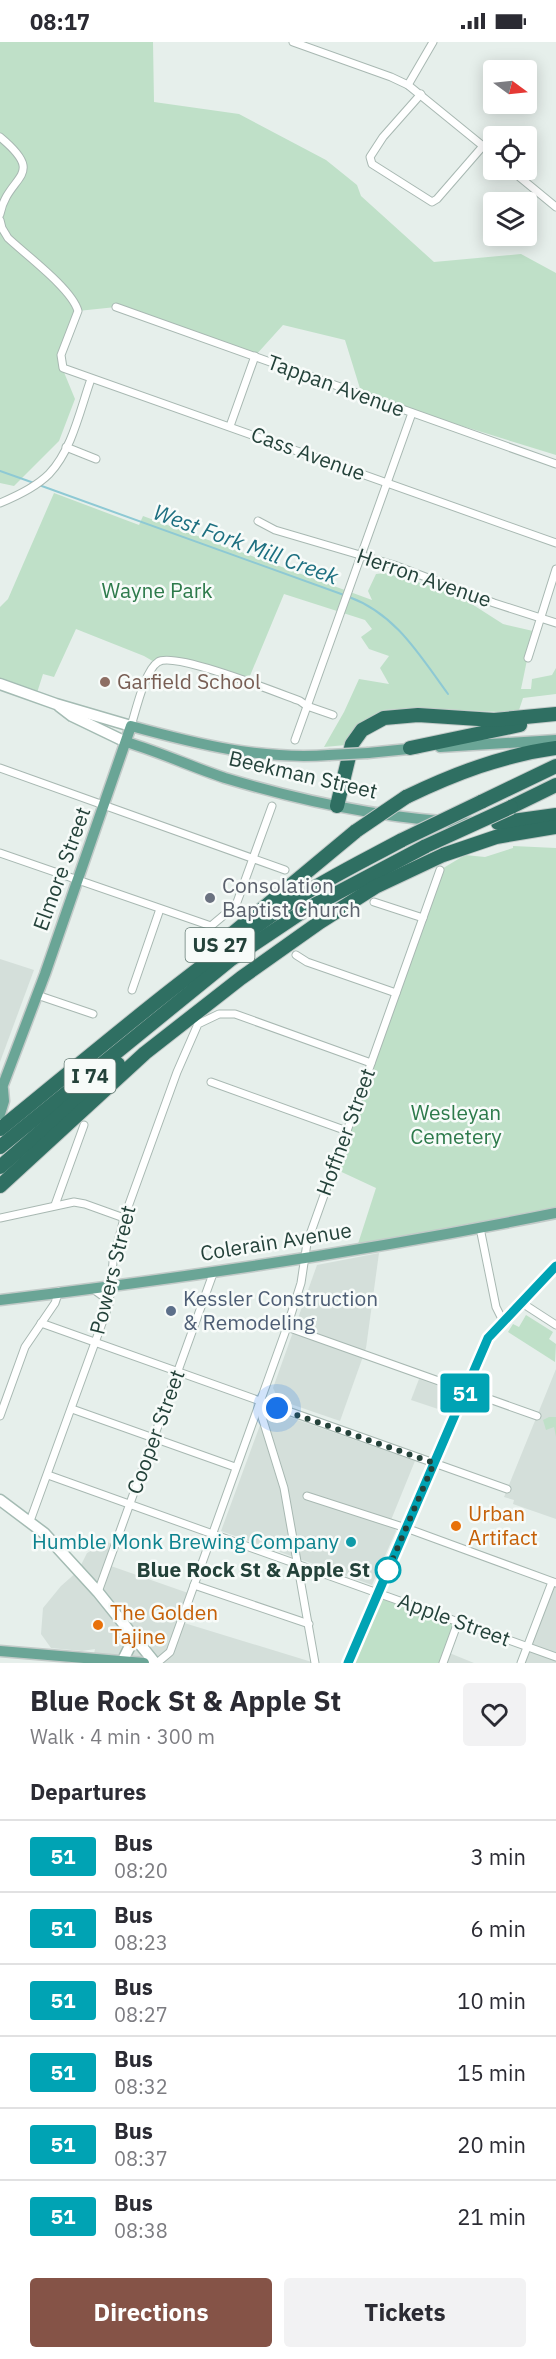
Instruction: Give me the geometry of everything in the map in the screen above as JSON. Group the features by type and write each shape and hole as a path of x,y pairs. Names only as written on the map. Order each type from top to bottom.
{"highway":[{"path":"410,748 505,729 556,714"},
{"path":"337,806 352,744 362,730 375,721 405,715 494,720 556,714"},
{"name":"US 27","path":"120,1031 255,914 356,831 406,797 442,779 485,764 556,748"},
{"name":"I 74","path":"1,1129 120,1031 292,901 402,840 555,766"},
{"name":"I 74","path":"0,1147 230,960 305,910 426,846 556,785"},
{"path":"498,823 556,815"},
{"path":"0,1186 145,1053 241,978 320,922 371,897 443,855 477,842 556,827"},
{"path":"0,1167 58,1119 136,1048 179,1003"},
{"path":"13,1156 104,1091"}],"main road":[{"name":"Beekman Street","path":"0,684 56,704 199,745 281,757 556,740"},
{"name":"Beekman Street","path":"56,704 72,716 126,741 226,778 275,792 337,806 421,819 498,823 556,822"},
{"name":"Elmore Street","path":"0,1114 4,1101 1,1090 78,881 131,726"},
{"name":"Colerain Avenue","path":"0,1300 305,1258 556,1213"},
{"path":"0,1500 44,1533 132,1633 151,1649 156,1663"},
{"path":"128,1662 132,1633"},
{"path":"0,1651 144,1663"}],"street":[{"path":"293,42 408,85 421,94 483,146 437,200 432,202 372,164 370,157 383,137 421,94"},
{"path":"408,85 433,42"},
{"path":"0,136 20,154 23,166 20,178 3,204 0,214"},
{"path":"523,180 556,207"},
{"name":"Cass Avenue","path":"0,220 9,238 63,288 76,306 78,311 61,355 63,368 556,543"},
{"name":"Tappan Avenue","path":"116,308 556,464"},
{"path":"230,426 255,356"},
{"path":"0,503 45,477 56,464 66,447 91,379"},
{"path":"295,740 412,413"},
{"path":"66,447 96,459"},
{"name":"Herron Avenue","path":"258,521 275,530 394,565 494,603 556,623"},
{"path":"528,658 556,569"},
{"name":"Elmore Street","path":"131,726 149,673 156,663 170,659 200,666 300,701 307,706"},
{"path":"307,706 333,715"},
{"path":"0,768 285,870"},
{"path":"0,853 211,926 236,905 272,806"},
{"name":"Hoffner Street","path":"156,1663 170,1653 287,1327 301,1283 307,1243 440,870"},
{"path":"371,897 423,918"},
{"path":"132,990 160,909"},
{"path":"296,955 307,962 396,993"},
{"path":"37,995 93,1014"},
{"name":"Powers Street","path":"30,1521 107,1311 115,1252 124,1218 194,1029 210,1017 228,1013 235,1014 371,1063"},
{"path":"212,1082 347,1131"},
{"path":"55,1205 84,1125"},
{"path":"0,1218 55,1205 81,1203 124,1218"},
{"path":"480,1228 496,1307 503,1321"},
{"path":"348,1663 488,1338 556,1266"},
{"name":"Cooper Street","path":"98,1592 214,1271"},
{"path":"88,1287 103,1295 107,1311"},
{"path":"0,1416 25,1347 55,1303 58,1291"},
{"path":"522,1303 556,1324"},
{"path":"41,1323 507,1489"},
{"path":"287,1327 537,1416"},
{"path":"260,1401 262,1417 284,1488 315,1663"},
{"path":"72,1409 235,1467"},
{"name":"Apple Street","path":"48,1475 556,1657"},
{"path":"308,1496 406,1528 554,1582 521,1663"},
{"path":"194,1585 309,1624"},
{"path":"443,1663 458,1622"}],"shaded area":[{"path":"0,959 34,970 0,1062"},
{"path":"379,1253 366,1348 340,1421 279,1400 273,1388 317,1265"},
{"path":"556,1369 556,1519 513,1504 514,1500 504,1497"},
{"path":"419,1379 455,1392 447,1412 411,1400"},
{"path":"266,1409 415,1461 391,1520 396,1531 372,1585 221,1531"},
{"path":"107,1542 115,1545 108,1565 191,1594 181,1622 315,1663 92,1663 95,1649 82,1651 51,1648 41,1634 43,1608 61,1586 78,1571 87,1553"},
{"path":"552,1582 556,1583 556,1663 521,1663"},
{"path":"447,1652 474,1663 443,1663"}],"green space":[{"path":"0,42 153,42 154,102 239,114 326,160 357,185 361,196 434,262 521,254 556,273 556,455 362,395 345,340 283,325 255,356 116,307 78,311 61,365 75,399 59,441 14,486 0,483"},
{"name":"Wayne Park","path":"54,493 139,525 143,516 372,600 368,591 376,574 385,573 453,592 503,624 533,631 521,689 531,689 532,679 552,675 556,668 556,694 523,698 518,713 419,708 383,710 363,721 346,745 324,747 359,679 389,684 380,668 389,656 369,649 361,637 372,629 365,620 284,594 247,683 188,663 156,663 76,629 54,677 43,674 36,696 0,684 0,607 8,599"},
{"name":"Wesleyan Cemetery","path":"513,846 556,848 556,1213 356,1250 376,1188 333,1168 440,870 465,855 485,857 513,848"},
{"path":"526,1315 553,1332 549,1339 556,1344 555,1362 508,1332 513,1324 519,1327"},
{"path":"556,1417 556,1437 554,1427 546,1430 543,1420"},
{"path":"378,1593 458,1622 443,1663 348,1663"}],"waterway":[{"name":"West Fork Mill Creek","path":"0,471 34,483"},
{"name":"West Fork Mill Creek","path":"39,485 344,595"},
{"name":"West Fork Mill Creek","path":"349,597 366,604 394,625 417,651 448,694"}],"bus line":[{"name":"51","path":"348,1663 488,1338 556,1266"}],"place":[{"name":"Garfield School","path":"105,682"},
{"name":"Consolation Baptist Church","path":"210,898"},
{"name":"Kessler Construction & Remodeling","path":"171,1311"},
{"name":"Urban Artifact","path":"456,1526"},
{"name":"Humble Monk Brewing Company","path":"351,1542"},
{"name":"Blue Rock St & Apple St","path":"388,1570"},
{"name":"The Golden Tajine","path":"98,1625"}],"route":[{"path":"277,1408 434,1463 388,1570"}]}
